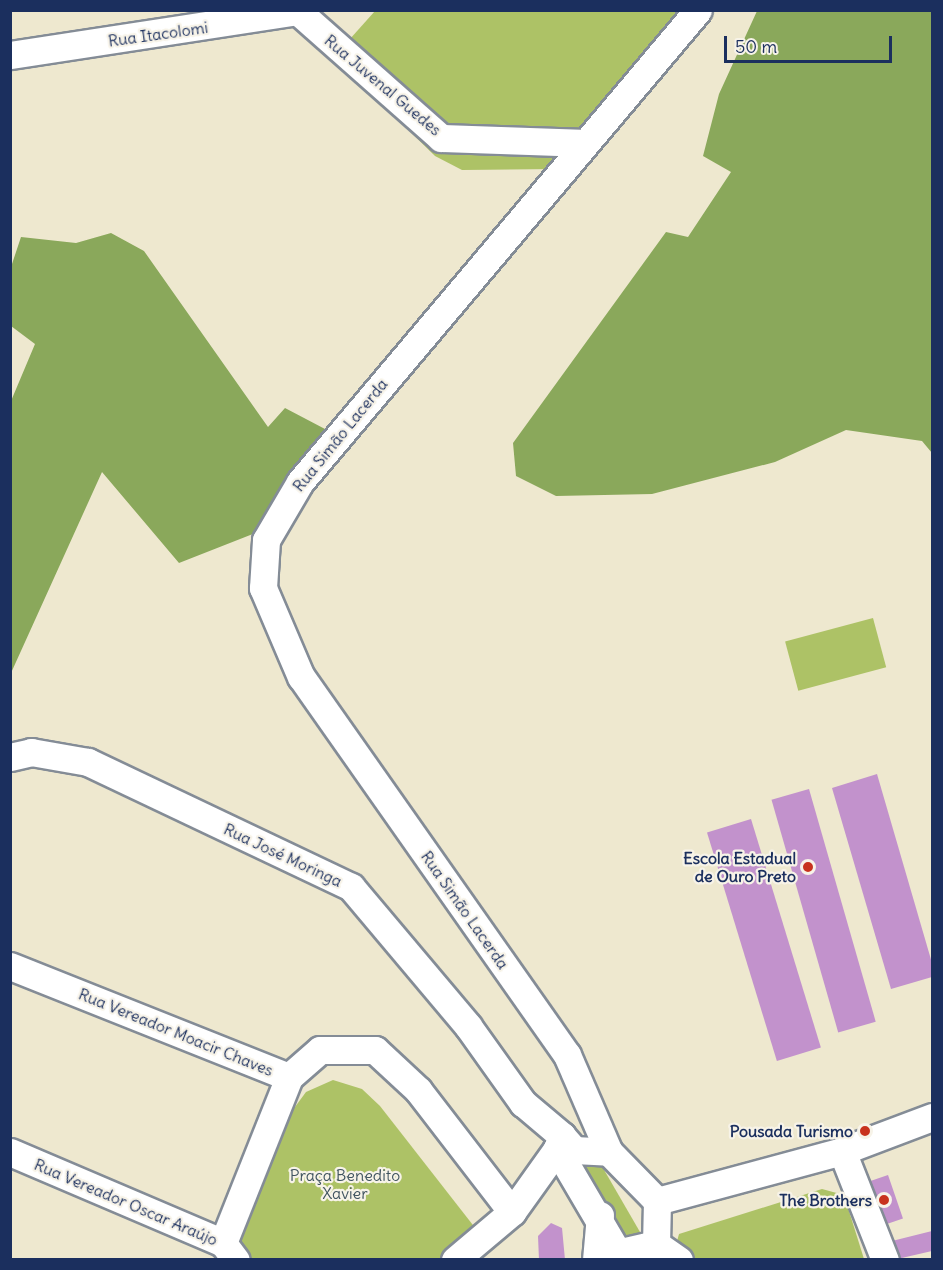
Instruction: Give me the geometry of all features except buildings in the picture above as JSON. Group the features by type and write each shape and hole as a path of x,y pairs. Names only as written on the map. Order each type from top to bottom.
{"street":[{"name":"Rua Simão Lacerda","path":"609,1152 567,1055 301,677 263,588 266,540 300,482 581,143 688,28 698,10"},
{"name":"Rua Juvenal Guedes","path":"303,12 441,138 581,143"},
{"name":"Rua Itacolomi","path":"10,56 303,12"},
{"name":"Rua José Moringa","path":"10,757 32,752 88,762 351,887 468,1026 523,1103 565,1145"},
{"name":"Rua Vereador Moacir Chaves","path":"10,966 289,1077 320,1050 375,1050 418,1090 512,1212"},
{"path":"567,1055 565,1145 600,1214 607,1257 656,1244 680,1260"},
{"path":"230,1251 289,1077"},
{"path":"657,1201 842,1151 933,1117"},
{"path":"565,1145 609,1152 657,1201 656,1244"},
{"path":"454,1260 512,1212 565,1145"},
{"path":"842,1151 885,1260"},
{"name":"Rua Vereador Oscar Araújo","path":"10,1152 230,1251"}],"green space":[{"path":"375,11 695,11 557,169 462,170 435,156 340,63 341,49"},
{"path":"757,11 932,11 932,453 922,441 846,430 775,462 652,494 556,496 516,476 513,443 666,232 688,237 731,172 703,156 719,94"},
{"path":"111,233 144,251 268,427 285,408 325,429 327,454 258,532 179,563 102,472 11,673 11,401 35,344 11,326 11,267 21,237 76,243"},
{"path":"873,618 886,667 798,691 785,642"},
{"name":"Praça Benedito Xavier","path":"333,1080 362,1089 380,1106 476,1229 447,1259 249,1259 239,1242 292,1111 306,1092"},
{"path":"596,1156 640,1232 624,1246 574,1162"},
{"path":"822,1189 844,1195 864,1259 691,1259 676,1245 679,1234"}],"place":[{"name":"Escola Estadual de Ouro Preto","path":"808,867"},
{"name":"Pousada Turismo","path":"865,1131"},
{"name":"The Brothers","path":"884,1200"}]}
